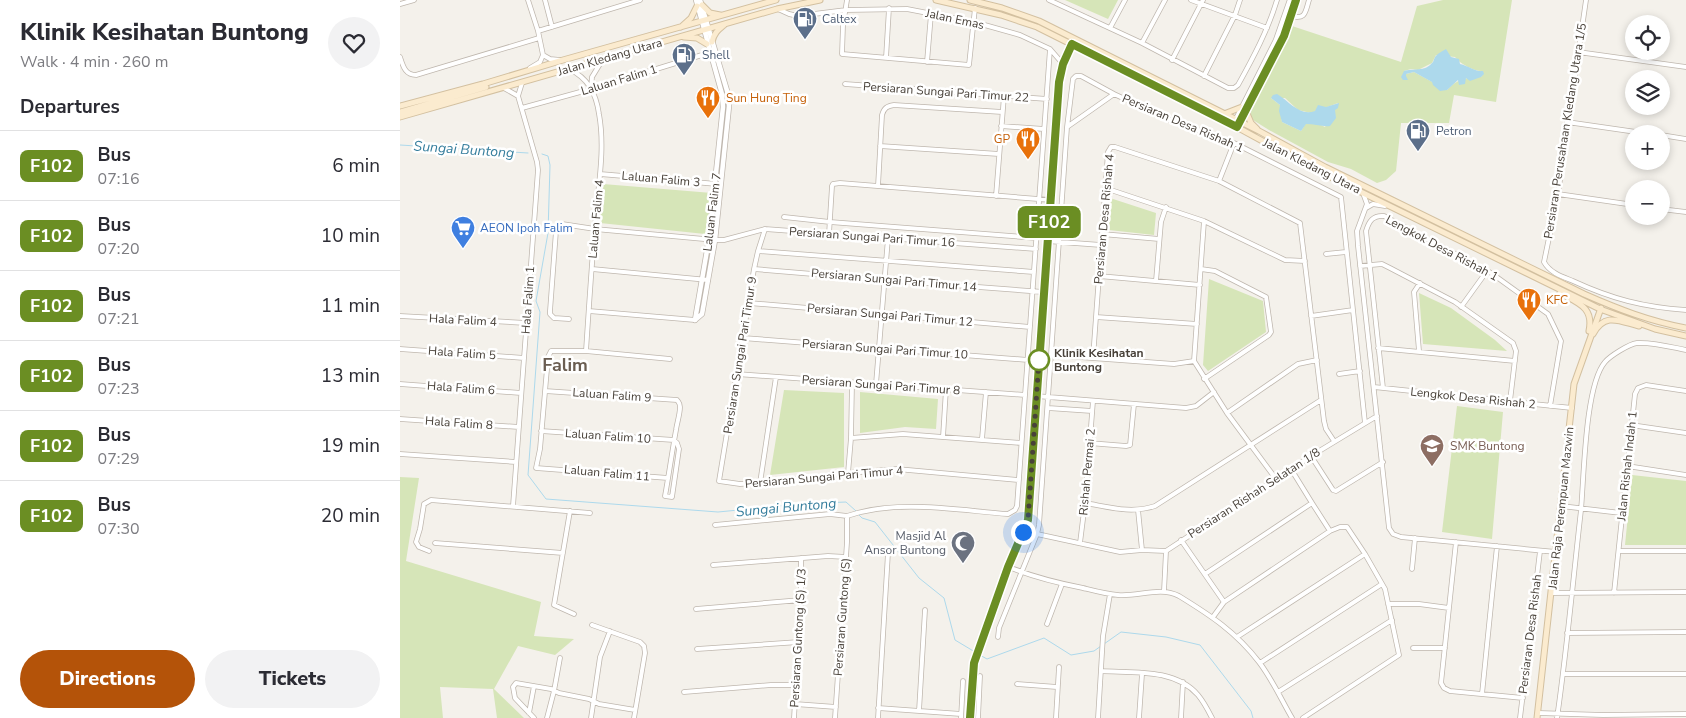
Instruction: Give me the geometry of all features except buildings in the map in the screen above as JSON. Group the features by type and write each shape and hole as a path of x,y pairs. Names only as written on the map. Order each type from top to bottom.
{"main road":[{"name":"Jalan Kledang Utara","path":"400,106 776,0"},
{"name":"Jalan Kledang Utara","path":"400,118 727,23 777,9 820,0"},
{"name":"Jalan Kledang Utara","path":"936,0 1001,15 1073,41 1223,114 1236,123 1259,131 1508,258 1603,302 1651,321 1686,328"},
{"name":"Jalan Kledang Utara","path":"970,0 1002,8 1039,22 1236,123 1362,193 1600,309 1655,329 1686,336"},
{"path":"681,27 691,18 699,3 710,13 721,16"},
{"path":"682,36 710,43 716,32 727,23"},
{"path":"970,718 974,663 1008,567 1028,520 1059,82 1063,64 1073,41"},
{"path":"400,112 520,77 547,65"},
{"path":"1223,114 1244,109 1251,122 1259,131"},
{"path":"1538,279 1590,313 1591,320 1584,353"},
{"name":"Jalan Raja Perempuan Mazwin","path":"1538,716 1574,384 1603,302"},
{"path":"1584,353 1596,329 1601,322 1606,320 1655,329"}],"street":[{"path":"400,4 414,0"},
{"path":"521,73 540,62 543,56 538,31 528,0"},
{"path":"546,0 552,27"},
{"path":"538,31 640,0"},
{"path":"847,0 843,25 842,54 969,65 975,8"},
{"path":"1049,0 1110,28 1228,88 1234,88 1238,85 1248,68 1267,28 1277,0"},
{"path":"1110,28 1124,0"},
{"path":"1142,44 1165,0"},
{"path":"1191,0 1203,2 1267,28"},
{"path":"1204,76 1235,15 1240,0"},
{"path":"1244,109 1276,40 1290,0"},
{"path":"1236,123 1284,36 1296,0"},
{"path":"1290,16 1300,18 1303,16 1310,0"},
{"name":"Persiaran Perusahaan Kledang Utara 1/5","path":"1586,0 1558,194 1544,262 1551,271 1598,293 1646,306 1686,310"},
{"path":"1172,60 1203,2"},
{"name":"Laluan Falim 7","path":"589,311 695,320 705,280 723,107 722,94 699,3"},
{"path":"886,58 889,8"},
{"name":"Jalan Emas","path":"777,9 798,16 846,10 907,9 974,22 1020,35 1050,49 1063,64"},
{"path":"927,62 931,14"},
{"path":"400,57 407,73 416,75 539,38"},
{"path":"715,525 838,513 847,516 867,509 908,507 1008,514 1017,506 1050,49"},
{"path":"592,269 705,280 715,240 729,106 728,94 712,51"},
{"name":"Laluan Falim 1","path":"522,108 591,89 712,51"},
{"path":"1578,52 1686,67"},
{"path":"543,56 550,59 564,60"},
{"path":"591,89 592,77 603,59"},
{"name":"Laluan Falim 4","path":"569,69 586,79 599,112 601,127 600,174 586,351"},
{"path":"998,637 1039,525 1071,83 1076,76 1081,76 1114,94"},
{"path":"504,88 518,96 522,82"},
{"name":"Persiaran Sungai Pari Timur 22","path":"845,84 1047,99"},
{"name":"Persiaran Desa Rishah 1","path":"1068,127 1114,94 1170,120 1234,143 1341,197 1365,424"},
{"name":"Hala Falim 1","path":"513,506 538,170 538,162 518,96"},
{"path":"996,196 1004,96"},
{"path":"878,186 882,115 884,109 888,106 1002,112"},
{"path":"1056,121 1068,121"},
{"path":"1567,122 1625,130"},
{"path":"1001,126 1044,129"},
{"path":"1670,136 1686,139"},
{"path":"1219,181 1234,143"},
{"path":"880,146 999,154"},
{"name":"Persiaran Desa Rishah 4","path":"1093,358 1108,152 1111,147 1114,147 1219,181 1298,221 1305,261 1326,429 1334,441"},
{"name":"Laluan Falim 3","path":"600,174 722,184"},
{"path":"829,234 832,184 840,183 1051,200"},
{"path":"1105,188 1204,221 1285,260 1305,261"},
{"path":"1362,193 1367,204 1357,232 1389,528 1393,534 1415,538 1556,552"},
{"path":"1558,194 1625,204"},
{"name":"Lengkok Desa Rishah 1","path":"1366,208 1373,204 1394,208"},
{"path":"1156,281 1160,222 1166,207"},
{"path":"1670,210 1686,212"},
{"name":"Lengkok Desa Rishah 1","path":"1383,388 1366,231 1372,218 1377,215 1384,216 1487,271 1548,314 1561,341 1550,406"},
{"name":"Persiaran Sungai Pari Timur 16","path":"784,217 1037,238"},
{"path":"1204,221 1194,361 1228,413 1276,478"},
{"name":"Persiaran Sungai Pari Timur 16","path":"569,319 554,318 550,314 556,228 562,224 595,229 715,240 724,240 765,230 1036,249"},
{"name":"Persiaran Sungai Pari Timur 9","path":"719,481 754,268 765,230"},
{"path":"1102,234 1159,239"},
{"path":"876,384 888,238"},
{"path":"1047,241 1101,245"},
{"path":"758,251 1034,272"},
{"path":"1326,254 1346,252"},
{"path":"1360,266 1382,264 1420,283 1461,307 1513,343 1516,351 1510,402"},
{"name":"Persiaran Sungai Pari Timur 14","path":"754,268 1044,292"},
{"path":"1201,269 1215,271 1266,298 1271,332 1204,378"},
{"path":"1461,307 1487,271"},
{"path":"1099,276 1200,285"},
{"path":"1419,352 1414,292 1420,283"},
{"name":"Persiaran Sungai Pari Timur 12","path":"749,302 1030,327"},
{"path":"1312,316 1353,310"},
{"name":"Hala Falim 4","path":"400,316 526,323"},
{"path":"1096,317 1197,324"},
{"name":"Persiaran Sungai Pari Timur 10","path":"743,338 1028,360"},
{"path":"1558,716 1592,391 1599,370 1609,358 1632,344 1686,350"},
{"path":"1378,348 1515,360"},
{"name":"Hala Falim 5","path":"400,349 524,358"},
{"path":"541,431 548,357 551,351 586,351 670,358"},
{"path":"1051,355 1174,364 1194,361"},
{"path":"1228,413 1298,364 1317,360"},
{"path":"1339,374 1360,371"},
{"name":"Persiaran Sungai Pari Timur 8","path":"737,374 1025,395"},
{"path":"760,483 776,377"},
{"path":"848,473 852,438 852,382"},
{"name":"Hala Falim 6","path":"400,384 521,393"},
{"name":"Jalan Rishah Indah 1","path":"1614,593 1635,394 1638,388 1646,385 1686,391"},
{"name":"Lengkok Desa Rishah 2","path":"1374,388 1572,408"},
{"path":"943,437 946,389"},
{"name":"Laluan Falim 9","path":"545,391 673,399 680,406 674,440"},
{"path":"982,439 986,392"},
{"path":"1036,396 1191,408 1214,392"},
{"path":"1086,503 1128,510 1155,506 1322,400"},
{"name":"Rishah Permai 2","path":"1080,543 1086,503 1093,401"},
{"path":"1089,443 1130,445 1134,404"},
{"path":"1048,408 1092,411"},
{"name":"Persiaran Rishah Selatan 1/8","path":"1166,551 1276,478 1377,416"},
{"name":"Hala Falim 8","path":"400,419 518,427"},
{"path":"1631,425 1686,433"},
{"name":"Laluan Falim 10","path":"541,431 674,440"},
{"name":"Laluan Falim 11","path":"541,431 536,468 668,478"},
{"path":"852,438 903,434 1021,443"},
{"path":"674,440 679,449 672,497 665,496 674,440"},
{"path":"400,454 516,462"},
{"path":"1311,456 1333,490 1336,491 1383,462"},
{"path":"1627,466 1686,475"},
{"name":"Persiaran Sungai Pari Timur 4","path":"719,481 740,484 760,483 898,469 1019,480"},
{"path":"1291,469 1330,531"},
{"path":"428,551 419,547 416,542 425,503 431,500 590,513"},
{"path":"1205,574 1312,503"},
{"path":"1561,506 1622,513"},
{"path":"1138,510 1142,550"},
{"path":"570,511 554,605 574,614"},
{"name":"Persiaran Guntong (S)","path":"835,718 847,516"},
{"path":"1213,617 1224,602 1330,531 1340,527 1347,528 1382,584 1399,655 1303,718"},
{"path":"1037,534 1120,552 1142,550 1166,551 1164,591"},
{"path":"1412,569 1415,538"},
{"path":"1181,540 1224,602"},
{"path":"1456,542 1441,683 1444,688 1450,690 1522,698"},
{"path":"435,543 563,553"},
{"path":"1482,694 1497,546"},
{"name":"Persiaran Desa Rishah","path":"1520,718 1540,550"},
{"path":"1619,550 1686,551"},
{"path":"878,718 888,553"},
{"path":"1237,637 1365,554"},
{"path":"713,565 828,556 846,557"},
{"name":"Persiaran Guntong (S) 1/3","path":"794,718 802,600 801,558"},
{"path":"1008,567 1040,579 1110,594 1128,595 1164,591 1172,592 1213,617 1237,637 1260,663 1292,718"},
{"path":"1046,624 1062,584"},
{"path":"1260,663 1382,584"},
{"path":"1552,593 1686,592"},
{"path":"1098,718 1103,636 1110,594"},
{"path":"696,609 802,600"},
{"path":"1388,604 1419,604 1449,608"},
{"path":"920,711 925,610"},
{"path":"1278,692 1392,620"},
{"path":"592,624 640,642 644,646 634,718"},
{"path":"591,718 600,657 610,631"},
{"path":"1567,633 1686,632"},
{"path":"698,649 799,642"},
{"path":"1414,648 1445,648"},
{"path":"546,718 554,691 560,658"},
{"path":"1056,718 1059,667"},
{"path":"1101,671 1158,675 1183,682 1197,694 1212,718"},
{"path":"1139,718 1142,674"},
{"path":"1562,674 1686,674"},
{"path":"978,718 980,676"},
{"path":"878,708 961,716 963,681"},
{"path":"1181,718 1183,682"},
{"path":"534,718 515,698 513,687 517,683 551,689 559,693 589,699 599,704 635,710"},
{"path":"1017,684 1057,688"},
{"path":"684,692 771,685 796,685"},
{"path":"529,713 534,686"},
{"path":"795,704 836,707"},
{"path":"1538,716 1685,715"}],"green space":[{"path":"1065,0 1118,0 1108,19"},
{"path":"1443,0 1512,0 1496,102 1454,95 1449,123 1401,123 1396,171 1386,180 1377,183 1351,169 1328,162 1253,120 1251,110 1292,26 1401,62 1417,6","holes":["1436,55 1455,57 1468,67 1483,71 1483,74 1481,77 1458,81 1447,90 1414,72 1405,76 1404,71 1418,70 1432,63","1271,98 1285,98 1298,110 1311,113 1338,103 1325,127 1319,124 1306,123 1301,131 1282,122 1280,105"]},
{"path":"603,184 712,193 705,234 600,223"},
{"path":"1110,198 1156,213 1154,235 1109,230"},
{"path":"1209,279 1263,301 1266,332 1208,371 1203,365"},
{"path":"1419,293 1451,308 1507,351 1423,344"},
{"path":"784,390 844,393 844,467 770,475"},
{"path":"860,392 938,399 936,429 905,427 860,433"},
{"path":"1457,406 1503,412 1492,539 1442,532"},
{"path":"1632,475 1686,481 1686,545 1625,545"},
{"path":"400,477 419,478 406,561 541,602 534,636 574,639 555,655 518,646 494,689 524,718 497,718 493,689 440,687 443,718 400,718"}],"water":[{"path":"1446,49 1451,57 1459,59 1460,64 1477,71 1483,71 1484,74 1470,81 1466,78 1465,84 1459,85 1458,80 1447,90 1440,91 1432,82 1414,72 1406,74 1408,80 1403,80 1401,77 1404,71 1426,68 1437,55"},
{"path":"1277,94 1304,112 1315,111 1318,105 1326,107 1339,103 1338,108 1335,110 1336,118 1330,126 1306,124 1301,131 1282,122 1279,111 1280,105 1271,98"}],"waterway":[{"name":"Sungai Buntong","path":"400,145 528,153"},
{"name":"Sungai Buntong","path":"542,154 548,156 550,165 548,233 536,301 540,312 528,475 546,499 718,512 800,504 846,502 856,511"},
{"name":"Sungai Buntong","path":"858,514 862,518 875,522 919,578 944,598 955,640 975,652"},
{"name":"Sungai Buntong","path":"1104,644 1121,632 1166,637 1200,645 1251,711 1253,718"},
{"name":"Sungai Buntong","path":"978,654 987,659 1044,638 1071,655 1094,651 1101,646"}],"bus line":[{"name":"F102","path":"970,718 974,663 1008,567 1028,520 1059,82 1063,64 1072,44 1237,127 1284,36 1296,0"}],"place":[{"name":"Caltex","path":"805,40"},
{"name":"Shell","path":"684,76"},
{"name":"Sun Hung Ting","path":"708,119"},
{"name":"Petron","path":"1418,152"},
{"name":"GP","path":"1028,160"},
{"name":"AEON Ipoh Falim","path":"463,249"},
{"name":"KFC","path":"1529,321"},
{"name":"Klinik Kesihatan Buntong","path":"1039,360"},
{"name":"SMK Buntong","path":"1432,467"},
{"name":"Masjid Al Ansor Buntong","path":"963,564"}],"district":[{"name":"Falim","path":"565,365"}],"route":[{"path":"1023,532 1028,520 1039,360"}]}
